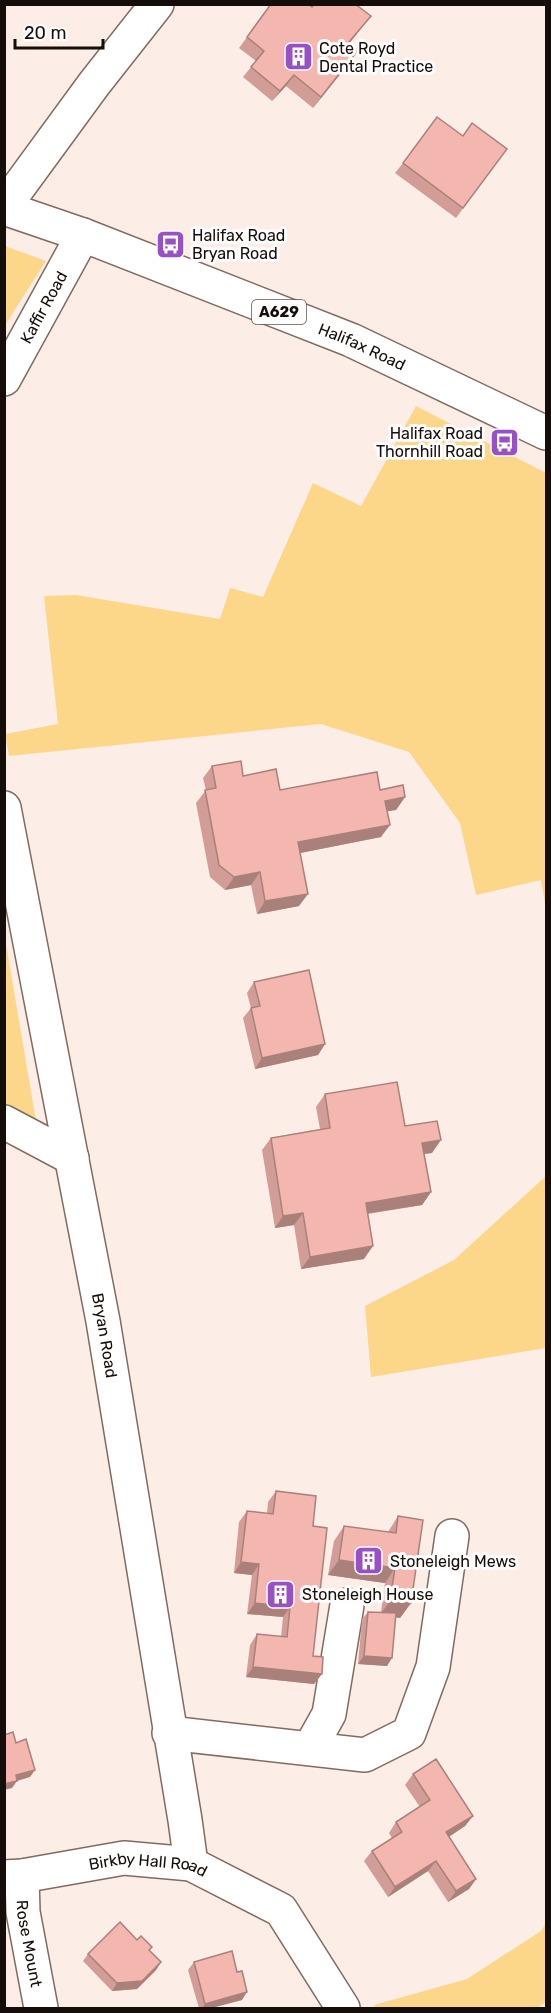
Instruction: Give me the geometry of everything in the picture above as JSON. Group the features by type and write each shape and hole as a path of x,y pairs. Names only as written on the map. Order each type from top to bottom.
{"main road":[{"path":"4,207 94,84 157,4"},
{"name":"Halifax Road","path":"4,207 83,235 351,340 546,433"},
{"name":"Kaffir Road","path":"4,379 83,235"},
{"name":"Bryan Road","path":"4,808 9,858 72,1158 103,1321 191,1864"},
{"path":"4,1122 72,1158"},
{"path":"170,1733 365,1755 409,1733 433,1667 452,1536"},
{"path":"310,1748 329,1714 347,1605"},
{"name":"Birkby Hall Road","path":"13,1876 124,1858 191,1864 281,1910 344,2008"},
{"name":"Rose Mount","path":"13,1876 23,1912 41,2008"}],"shaded area":[{"path":"4,246 46,261 5,325"},
{"path":"416,406 546,473 546,909 541,880 476,895 460,823 409,752 321,724 9,756 5,734 58,724 44,596 76,595 220,619 230,588 263,597 313,483 361,506"},
{"path":"5,938 37,1127 5,1103"},
{"path":"546,1176 546,1348 371,1377 365,1306 454,1260"},
{"path":"546,1923 546,2002 537,2008 376,2008 374,2005 467,1979 541,1931"}],"building":[{"name":"Cote Royd Dental Practice","path":"271,4 308,4 312,7 314,4 355,4 371,16 348,43 358,50 321,97 294,75 280,91 251,67 264,51 247,37"},
{"path":"437,117 463,136 472,123 507,149 463,208 403,163"},
{"path":"241,761 243,776 276,769 280,790 377,772 380,790 403,785 405,797 385,801 390,825 298,842 308,894 265,901 260,872 234,877 219,865 205,790 216,788 212,766"},
{"path":"309,970 325,1044 262,1058 251,1008 260,1006 254,982"},
{"path":"397,1082 405,1126 437,1121 441,1140 422,1143 431,1192 366,1203 373,1246 310,1257 303,1213 283,1216 271,1138 330,1128 325,1094"},
{"name":"Stoneleigh House","path":"276,1491 316,1496 313,1526 327,1528 313,1656 323,1657 322,1674 253,1667 257,1634 287,1637 290,1607 255,1603 259,1564 241,1562 247,1511 273,1514"},
{"path":"398,1516 423,1520 411,1603 390,1601 395,1568 339,1560 344,1526 396,1533"},
{"path":"368,1612 396,1613 392,1658 364,1656"},
{"path":"13,1732 16,1743 26,1739 35,1770 16,1775 17,1781 4,1784 4,1735"},
{"path":"436,1759 473,1816 446,1832 476,1879 456,1891 436,1861 395,1887 372,1851 402,1832 396,1822 430,1800 413,1774"},
{"path":"120,1922 137,1940 141,1936 152,1947 149,1950 161,1962 142,1981 117,1983 88,1954"},
{"path":"232,1951 237,1972 242,1971 247,1992 205,2004 194,1962"}],"place":[{"name":"Cote Royd Dental Practice","path":"298,57"},
{"name":"Halifax Road Bryan Road","path":"171,244"},
{"name":"Halifax Road Thornhill Road","path":"504,442"},
{"name":"Stoneleigh Mews","path":"369,1561"},
{"name":"Stoneleigh House","path":"281,1594"}]}
